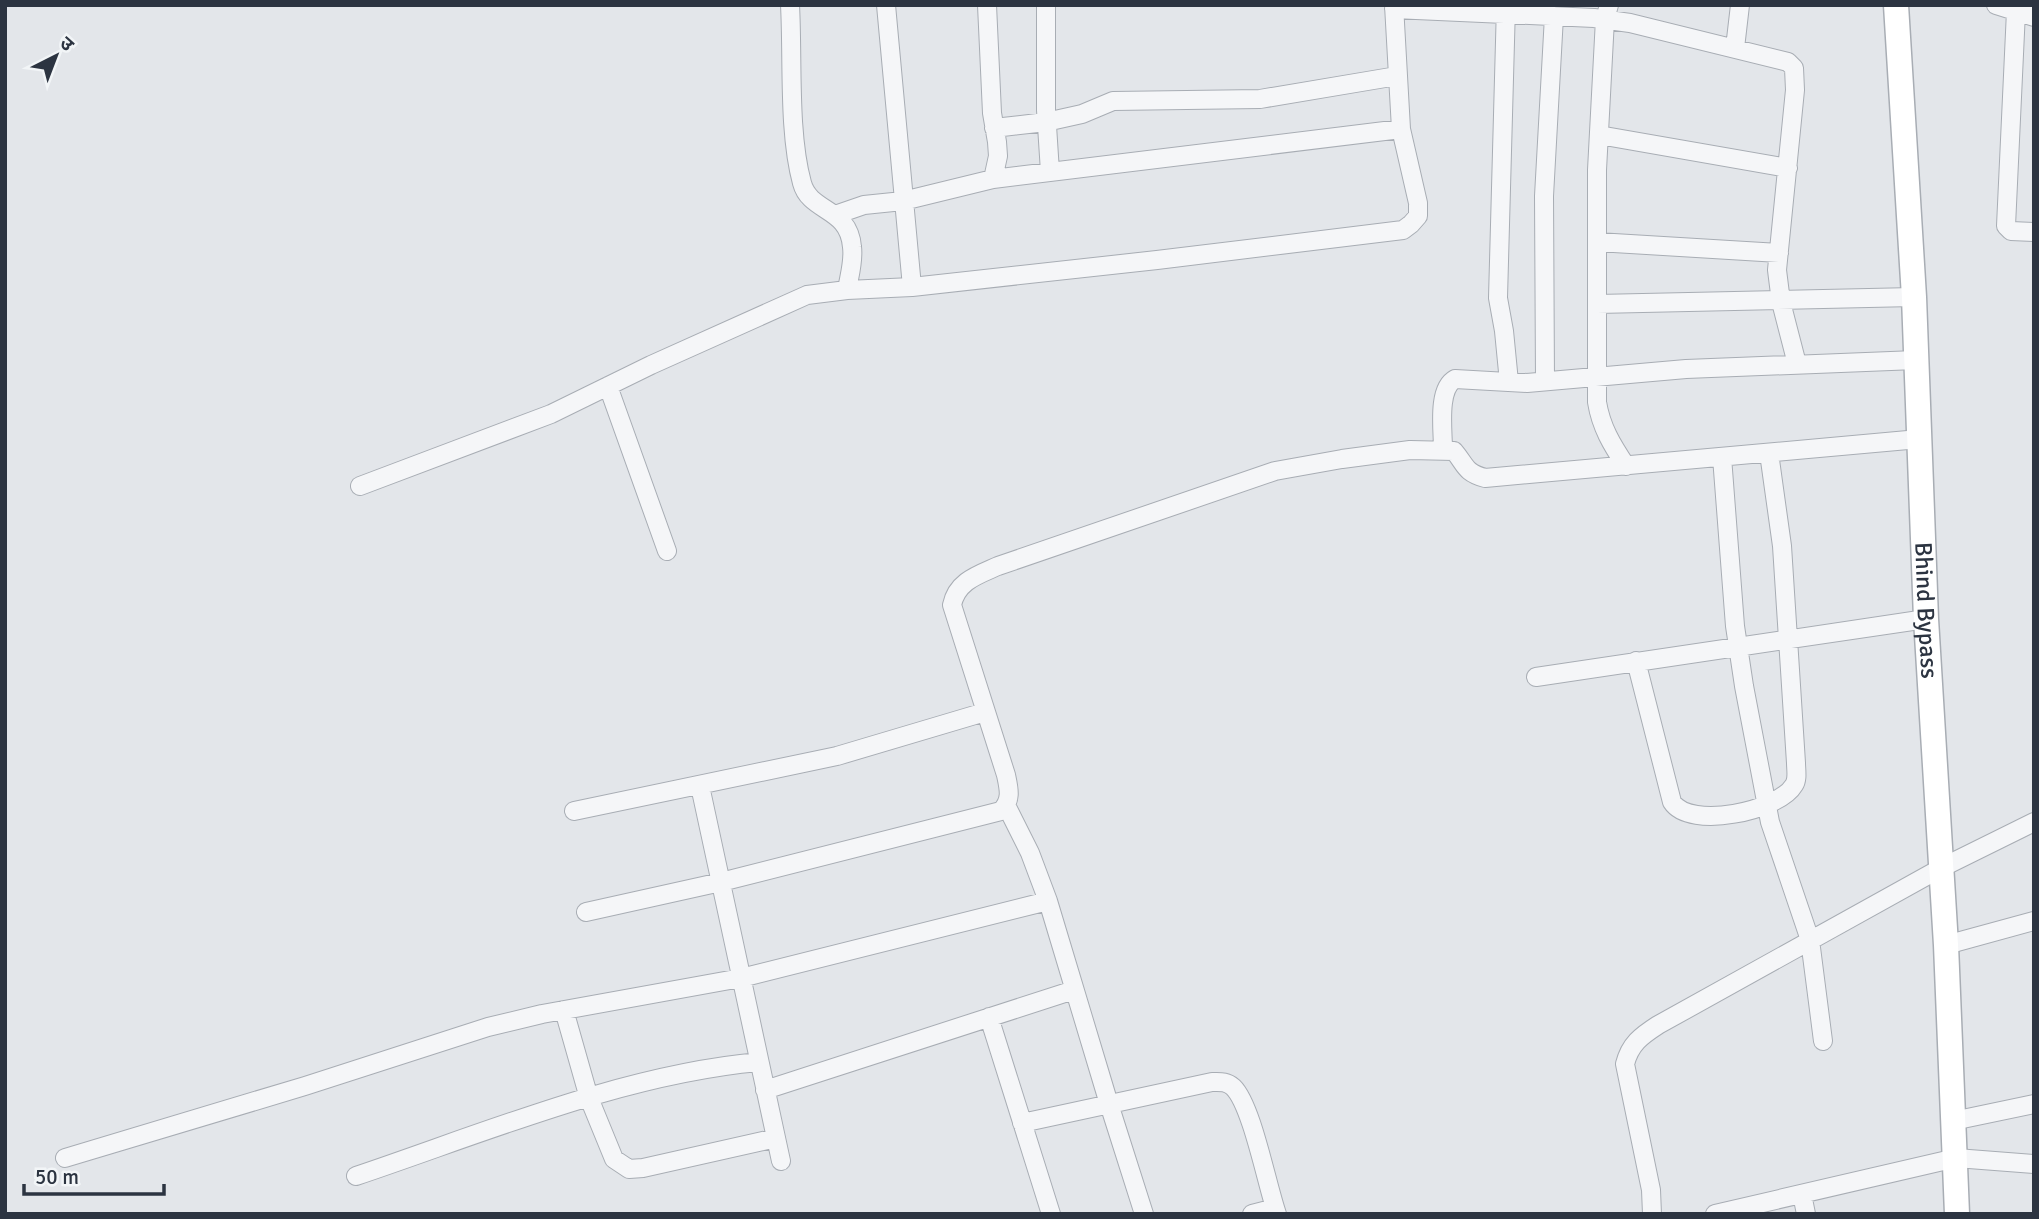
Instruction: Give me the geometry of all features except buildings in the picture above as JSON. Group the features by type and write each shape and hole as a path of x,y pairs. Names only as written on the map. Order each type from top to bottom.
{"street":[{"path":"790,5 794,122 802,186 812,200 844,223 850,235 853,251 846,290"},
{"path":"886,5 912,287"},
{"path":"987,5 998,156 993,179"},
{"path":"1046,5 1046,122 1050,172"},
{"path":"1735,48 1740,5"},
{"name":"Bhind Bypass","path":"1896,5 1914,297 1926,619 1946,945 1957,1214"},
{"path":"1996,5 2025,14 2006,226 2011,232 2034,232"},
{"path":"360,486 506,433 807,296 1157,260 1402,230 1418,216 1418,203 1401,129 1394,7 1505,10 1554,16 1607,12 1630,23 1779,58 1794,68 1796,90 1777,270 1781,302 1797,365"},
{"path":"1505,10 1498,298 1509,382"},
{"path":"1607,12 1598,135 1598,375 1600,419 1626,466"},
{"path":"1545,380 1545,186 1554,16"},
{"path":"994,128 1046,122 1082,114 1114,101 1260,99 1397,76"},
{"path":"835,215 864,205 903,201 993,179 1401,129"},
{"path":"1598,135 1788,168"},
{"path":"1597,242 1779,253"},
{"path":"1597,304 1914,297"},
{"path":"1443,449 1443,397 1449,383 1463,379 1509,382 1598,375 1916,360"},
{"path":"608,386 667,551"},
{"path":"586,912 720,882 1001,811 1010,794 1006,775 952,605 960,587 970,578 1049,548 1275,471 1410,450 1454,451 1473,475 1485,478 1919,439"},
{"path":"1636,661 1672,802 1677,810 1704,817 1726,815 1766,804 1794,786 1797,778 1782,546 1769,453"},
{"path":"1721,457 1738,647 1766,804 1776,844 1810,940 1824,1041"},
{"path":"1536,677 1926,619"},
{"path":"574,811 837,756 985,712"},
{"path":"700,786 780,1161"},
{"path":"1006,806 1030,853 1048,901 1144,1214"},
{"path":"1654,1214 1643,1143 1625,1064 1629,1049 1637,1039 1941,868 2034,822"},
{"path":"65,1158 476,1031 564,1010 741,978 1048,901"},
{"path":"1946,945 2034,921"},
{"path":"765,1090 1074,990"},
{"path":"564,1010 589,1098 614,1159 629,1169 661,1166 776,1138"},
{"path":"989,1017 1051,1214"},
{"path":"356,1176 589,1098 695,1071 759,1062"},
{"path":"1022,1123 1212,1082 1225,1082 1234,1088 1245,1109 1276,1211 1252,1214"},
{"path":"1953,1121 2034,1104"},
{"path":"1715,1214 1956,1158 2034,1164"},
{"path":"1802,1194 1806,1214"}]}
